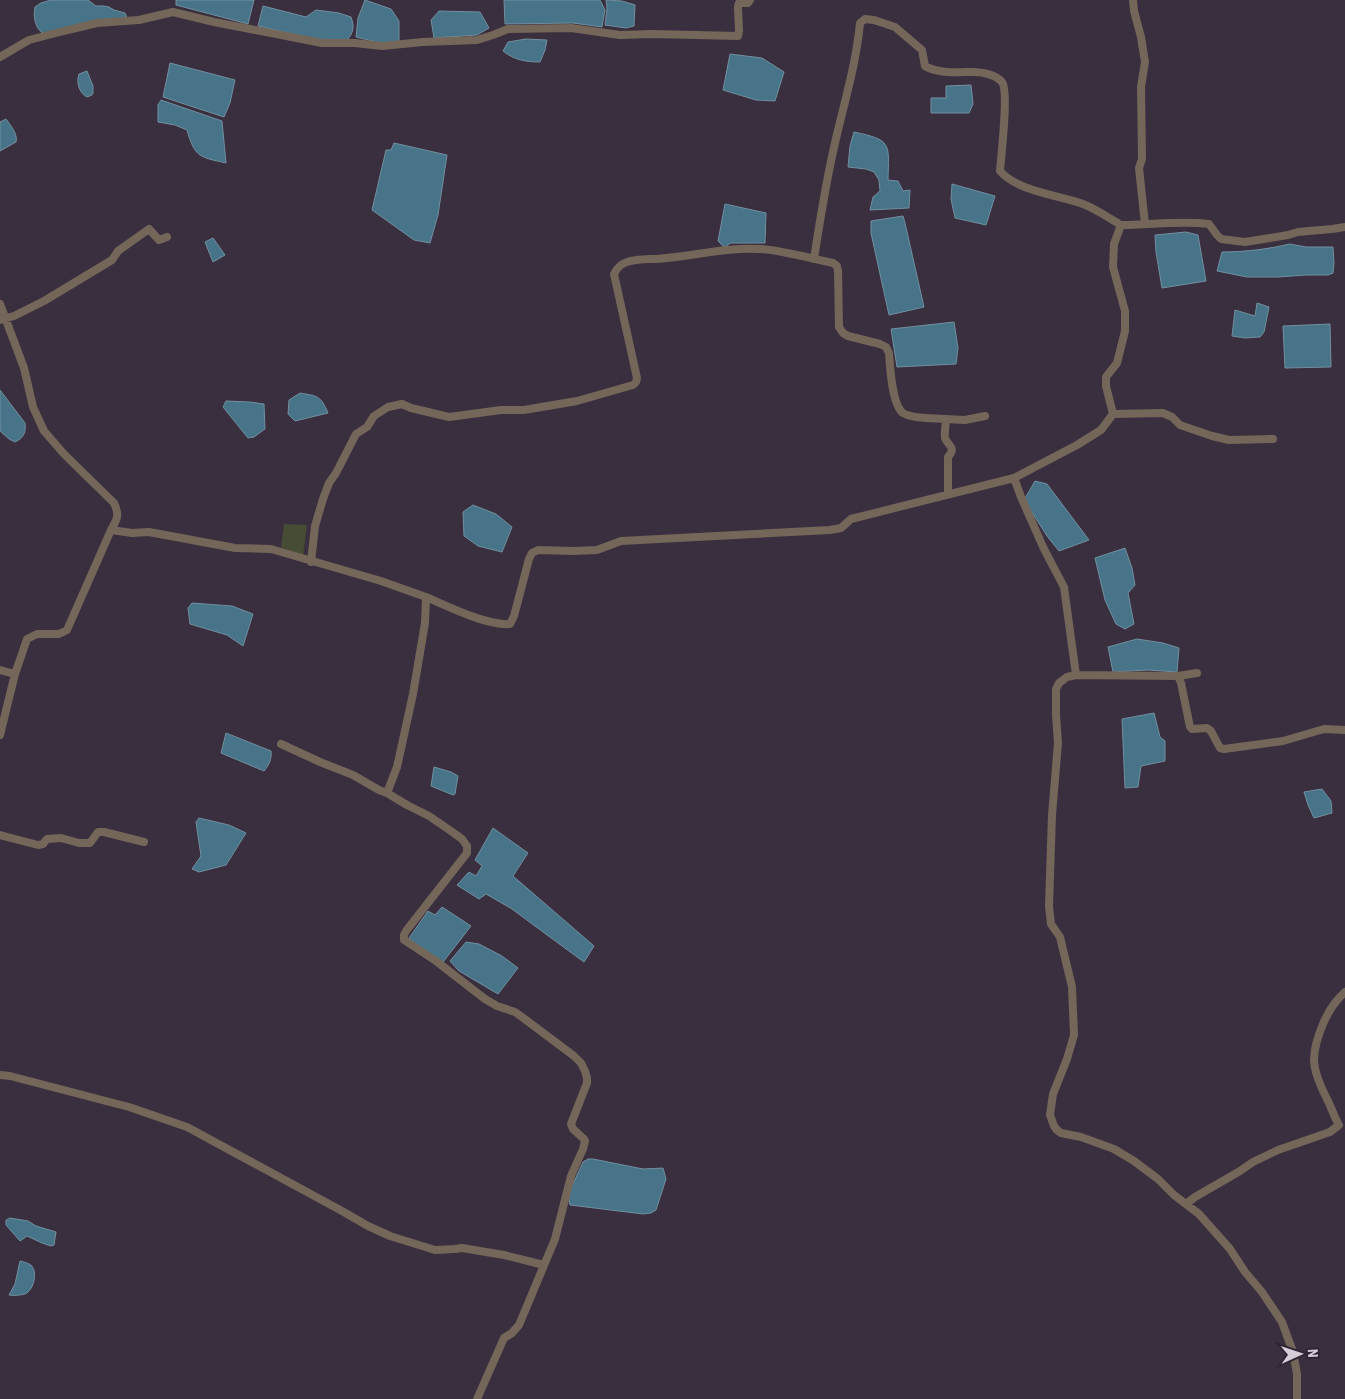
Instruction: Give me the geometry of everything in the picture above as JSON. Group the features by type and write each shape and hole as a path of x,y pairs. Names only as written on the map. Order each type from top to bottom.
{"street":[{"path":"0,57 29,40 97,23 140,20 173,12 322,43 355,43 382,46 477,40 508,29 571,28 620,35 738,36 739,3 748,3 750,0"},
{"path":"1132,0 1145,62 1141,87 1142,159 1139,168 1145,224"},
{"path":"814,259 835,143 852,78 860,24 865,19 895,27 922,50 924,66 931,70 980,72 993,76 1002,82 1004,87 1004,117 1000,171 1006,178 1017,185 1085,204 1121,225 1209,224 1222,239 1245,242 1298,232 1345,227"},
{"path":"1113,414 1106,386 1106,377 1117,363 1125,331 1125,311 1113,267 1114,244 1121,225"},
{"path":"3,319 14,316 44,301 112,260 118,251 148,229 159,240 167,237"},
{"path":"311,562 315,526 329,483 356,434 366,427 374,416 388,407 402,404 449,417 501,410 524,410 577,401 633,385 638,378 614,274 618,266 627,262 733,249 762,249 790,253 833,264 837,266 838,271 839,327 842,333 848,336 886,347 889,353 896,402 902,412 910,416 946,420 965,420 985,416"},
{"path":"0,304 3,319 24,368 33,408 44,432 114,503 118,511 117,520 110,530 67,630 59,634 37,634 28,639 15,674 0,735"},
{"path":"110,530 132,533 149,532 235,548 271,549 381,581 501,625 510,624 514,616 528,559 532,553 538,550 597,550 621,542 841,528 851,519 1014,478 1093,435 1100,430 1113,414 1163,413 1172,417 1180,425 1212,436 1229,440 1273,439"},
{"path":"946,420 945,438 952,448 952,453 948,457 948,494"},
{"path":"1014,478 1044,549 1064,587 1076,676"},
{"path":"387,793 397,767 409,710 424,623 426,597"},
{"path":"0,670 15,674"},
{"path":"1197,673 1178,676 1067,677 1056,689 1058,743 1052,815 1049,906 1051,924 1060,937 1072,987 1074,1035 1067,1059 1052,1094 1050,1115 1057,1130 1061,1133 1081,1137 1114,1149 1158,1178 1174,1195 1200,1214 1230,1249 1282,1322 1293,1352 1297,1374 1297,1399"},
{"path":"1178,676 1190,727 1207,728 1211,731 1220,748 1283,741 1324,729 1345,730"},
{"path":"281,744 353,775 387,793 429,816 462,840 467,846 467,853 406,931 404,940 485,999 522,1017 574,1056 585,1071 587,1078 585,1091 571,1124 584,1139 584,1150 571,1176 555,1239 519,1325 504,1338 477,1399"},
{"path":"0,835 38,845 43,844 47,839 61,838 79,843 90,843 98,832 144,842"},
{"path":"1186,1204 1253,1162 1278,1150 1330,1132 1342,1124 1335,1119 1316,1074 1314,1048 1325,1020 1337,1000 1345,992"},
{"path":"0,1075 129,1107 187,1127 368,1226 390,1236 436,1250 462,1248 504,1255 544,1265"}],"green space":[{"path":"284,524 307,525 303,556 281,547"}],"water":[{"path":"51,0 88,0 96,6 109,7 125,13 128,20 44,34 35,22 35,7"},
{"path":"176,0 254,0 248,24 176,5"},
{"path":"365,0 391,9 399,21 399,41 384,44 356,37 358,18"},
{"path":"504,0 600,0 605,10 602,27 573,23 505,24"},
{"path":"606,0 622,1 635,5 634,26 626,28 605,25"},
{"path":"263,6 306,17 316,10 339,13 351,17 353,30 347,41 315,39 258,26"},
{"path":"439,11 480,12 489,28 477,35 434,38 431,20"},
{"path":"526,39 547,40 540,62 520,60 511,57 503,51 508,42"},
{"path":"730,54 762,58 784,72 775,101 756,100 723,90"},
{"path":"170,63 235,80 230,103 224,117 163,97"},
{"path":"87,71 93,86 93,93 87,97 80,90 78,80 79,74"},
{"path":"971,85 973,104 969,113 931,113 931,98 946,98 946,86"},
{"path":"161,100 222,121 226,163 200,155 193,146 187,130 175,125 158,122 158,105"},
{"path":"6,119 15,133 16,142 0,151 0,122"},
{"path":"854,132 875,138 886,145 888,151 888,180 898,181 903,191 910,190 909,208 870,210 873,197 880,191 879,180 874,172 848,167 850,146"},
{"path":"394,143 447,155 438,215 430,243 414,240 372,210 386,150 391,150"},
{"path":"952,184 995,196 986,225 955,218 951,199"},
{"path":"725,204 766,213 765,243 730,243 725,248 718,241"},
{"path":"903,216 924,307 889,315 871,233 871,221"},
{"path":"1186,232 1198,235 1206,281 1162,288 1155,235"},
{"path":"213,238 225,255 213,262 205,242"},
{"path":"1290,244 1306,247 1333,247 1333,273 1328,275 1247,277 1217,271 1222,252 1257,250"},
{"path":"1257,303 1269,307 1264,332 1260,337 1245,338 1232,336 1235,310 1255,316"},
{"path":"954,322 958,348 956,364 897,367 891,329"},
{"path":"1330,324 1331,367 1285,368 1283,326"},
{"path":"0,390 25,423 24,434 15,442 0,431"},
{"path":"300,393 311,395 321,400 328,413 295,421 288,414 289,400"},
{"path":"226,401 264,404 265,429 254,437 248,438 223,407"},
{"path":"1035,481 1047,484 1089,540 1059,551 1024,500"},
{"path":"473,505 496,514 512,527 502,552 478,546 464,536 463,512"},
{"path":"1125,548 1132,568 1135,585 1128,593 1134,624 1125,629 1116,624 1105,600 1095,558"},
{"path":"192,603 232,606 253,614 243,646 227,635 190,624 188,608"},
{"path":"1137,639 1163,643 1179,648 1177,672 1147,670 1113,672 1108,647"},
{"path":"1154,713 1160,737 1165,741 1165,761 1141,766 1138,787 1125,788 1122,719"},
{"path":"226,733 271,751 270,762 264,771 221,753"},
{"path":"434,767 458,776 455,794 453,795 431,786"},
{"path":"1322,789 1331,801 1332,813 1314,818 1304,792"},
{"path":"199,818 229,825 246,833 226,865 199,872 192,869 201,856 196,822"},
{"path":"493,828 528,853 513,876 594,946 584,962 512,909 486,894 479,899 457,885 469,872 476,876 482,866 475,860"},
{"path":"442,907 471,926 443,962 409,938 428,911 435,915"},
{"path":"466,942 479,944 502,956 518,968 498,994 459,971 450,961"},
{"path":"588,1159 643,1169 663,1168 666,1179 656,1210 643,1214 570,1205 568,1195 583,1162"},
{"path":"10,1218 28,1221 36,1226 56,1232 54,1245 42,1243 27,1236 20,1241 6,1225 6,1220"},
{"path":"20,1261 30,1264 33,1268 35,1276 33,1285 25,1294 9,1295 15,1284"}]}
